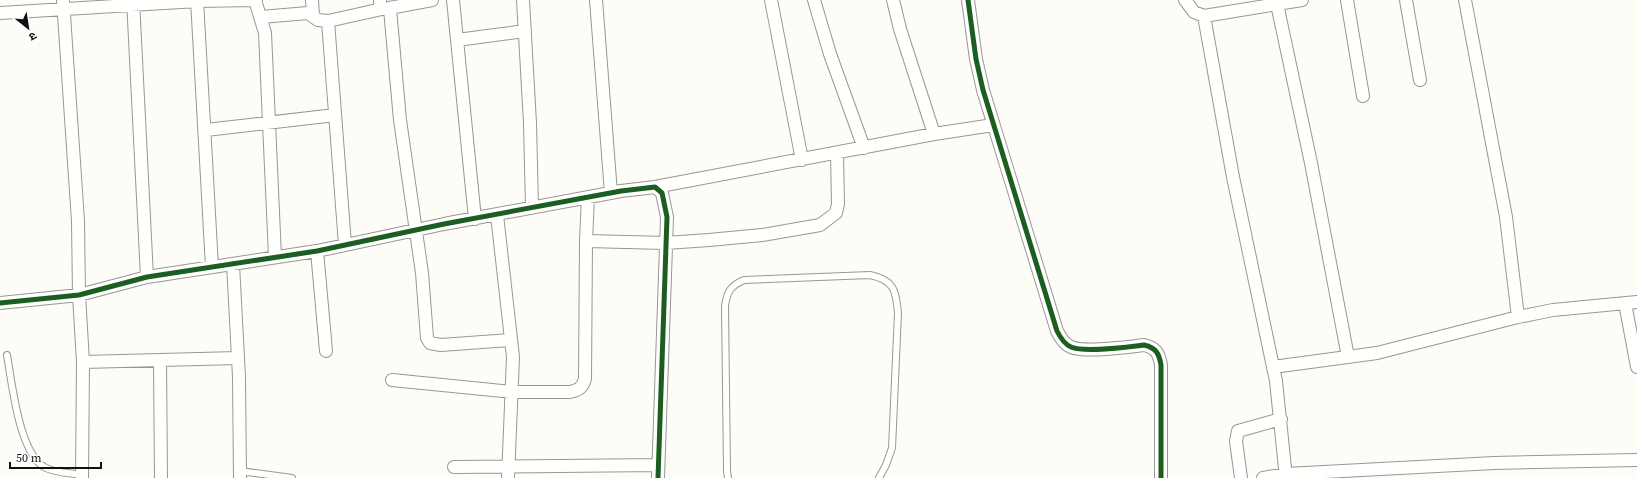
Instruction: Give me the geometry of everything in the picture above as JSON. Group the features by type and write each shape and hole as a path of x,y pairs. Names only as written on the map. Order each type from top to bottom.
{"street":[{"path":"312,0 313,16"},
{"path":"261,17 308,13 318,20 328,21 384,6 432,0"},
{"path":"453,0 475,219"},
{"path":"522,0 525,31 532,208"},
{"path":"596,0 611,193"},
{"path":"771,0 802,160"},
{"path":"814,0 830,54 864,148"},
{"path":"893,0 904,43 934,134"},
{"path":"968,0 976,59 993,125 1050,310 1062,341 1071,347 1084,350 1144,346 1153,347 1159,354 1161,366 1161,478"},
{"path":"1185,0 1194,12 1204,16 1269,3 1302,0"},
{"path":"1348,0 1362,96"},
{"path":"1406,0 1420,80"},
{"path":"1465,0 1506,217 1518,317"},
{"path":"197,1 206,130 212,267"},
{"path":"0,13 64,4 256,1 265,33 275,257"},
{"path":"133,2 147,277"},
{"path":"1269,3 1311,163 1348,357"},
{"path":"64,4 78,221 78,294 83,362 82,476"},
{"path":"384,6 422,273 427,338 430,342 441,345 511,340"},
{"path":"1204,16 1233,177 1273,367 1281,419 1286,476"},
{"path":"328,21 345,245"},
{"path":"457,40 525,31"},
{"path":"206,130 334,115"},
{"path":"0,303 78,294 147,277 317,251 416,229 588,197 655,187 934,134 993,125"},
{"path":"586,241 666,243 762,235 820,225 836,213 838,204 837,153"},
{"path":"655,187 662,193 667,217 658,478"},
{"path":"392,380 512,392 570,392 578,390 582,386 585,379 586,241 588,197"},
{"path":"497,215 511,340 512,392 508,473"},
{"path":"317,251 326,351"},
{"path":"233,264 238,358 240,475"},
{"path":"1273,367 1348,357 1399,348 1518,317 1553,310 1637,302"},
{"path":"1625,303 1637,367"},
{"path":"83,362 238,358"},
{"path":"160,361 161,478"},
{"path":"1242,478 1236,441 1238,431 1281,419"},
{"path":"1263,478 1494,463 1637,460"},
{"path":"454,467 508,473 658,465"}],"lane":[{"path":"728,478 725,322 727,294 734,284 744,280 870,275 883,278 891,285 896,297 898,313 892,448 886,465 879,478"},
{"path":"7,355 22,434 33,456 47,468 82,476"},
{"path":"240,475 292,478"}],"cycle path":[{"path":"968,0 976,59 983,90 1058,333 1066,344 1077,349 1106,349 1144,345 1154,349 1159,357 1161,365 1161,478"},
{"path":"0,303 79,295 147,277 317,251 444,224 621,191 655,187 662,193 667,217 658,478"}]}
